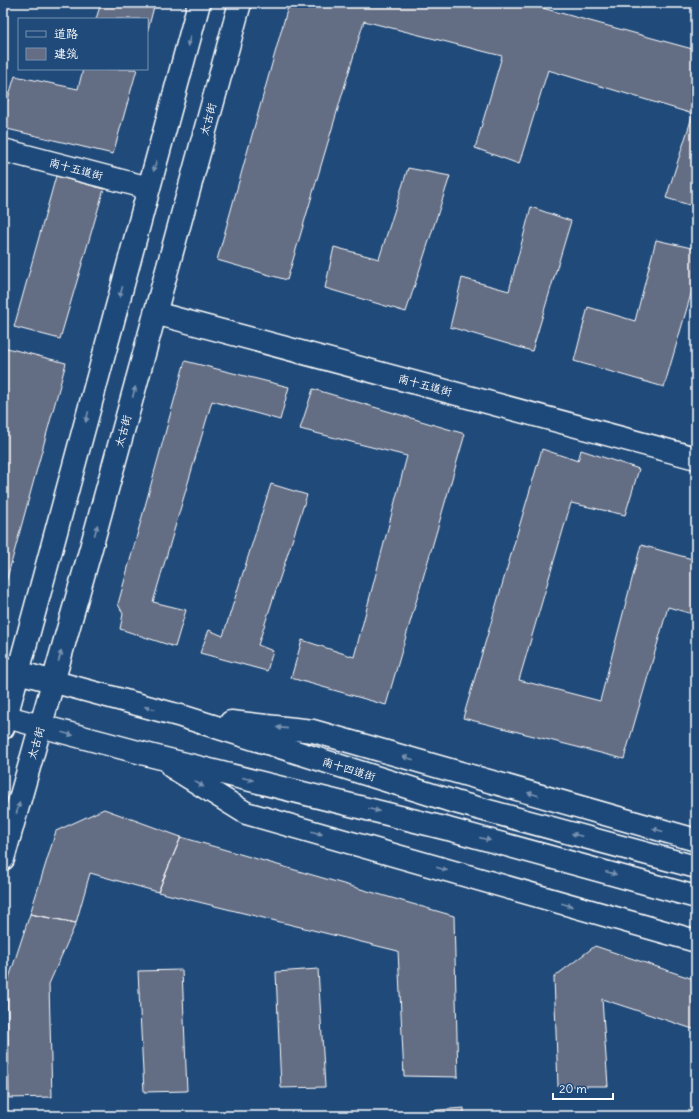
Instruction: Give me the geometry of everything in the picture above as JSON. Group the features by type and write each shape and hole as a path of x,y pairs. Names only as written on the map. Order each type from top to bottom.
{"main road":[{"path":"200,3 149,188 11,671 4,720 41,726 154,756 448,829 696,897"},
{"name":"太古街","path":"3,859 240,3"},
{"name":"南十五道街","path":"3,150 149,188"},
{"name":"南十五道街","path":"155,313 696,458"},
{"name":"南十四道街","path":"11,671 181,716 455,802 696,867"},
{"path":"181,716 313,731 696,840"},
{"path":"154,756 246,813 696,941"}],"building":[{"path":"3,3 8,3 3,22"},
{"path":"101,3 155,3 148,29 148,18 96,18"},
{"path":"289,3 524,3 696,50 696,207 666,198 693,114 548,70 519,164 475,148 502,56 364,21 287,280 217,260"},
{"path":"83,70 137,70 113,154 3,128 3,115 15,76 78,89"},
{"path":"408,168 450,176 406,312 325,288 334,247 379,259"},
{"path":"56,176 104,189 60,339 14,327"},
{"path":"531,207 571,221 532,351 450,327 462,278 509,291"},
{"path":"656,240 696,249 696,277 664,387 574,361 588,307 635,321"},
{"path":"3,347 66,363 3,593"},
{"path":"185,361 289,387 280,420 212,401 153,602 186,610 175,647 120,629 123,614 118,604"},
{"path":"313,389 465,434 386,705 291,678 302,640 354,657 407,456 300,429"},
{"path":"542,449 578,461 581,450 639,469 625,515 571,503 519,680 600,701 641,545 696,560 696,615 668,607 624,759 463,718"},
{"path":"271,484 307,495 258,645 273,651 267,671 200,653 209,630 223,636"},
{"path":"696,764 696,786 690,784"},
{"path":"104,809 181,837 158,892 90,873 76,923 30,914 56,831"},
{"path":"181,837 454,916 458,1077 404,1076 398,951 158,892"},
{"path":"30,914 76,923 49,984 52,1097 9,1098 7,984"},
{"path":"595,946 696,980 696,1030 602,999 608,1086 558,1086 554,977"},
{"path":"318,969 325,1087 281,1088 276,972"},
{"path":"182,970 187,1091 144,1092 138,971"},
{"path":"464,1108 464,1116 362,1116"}]}
